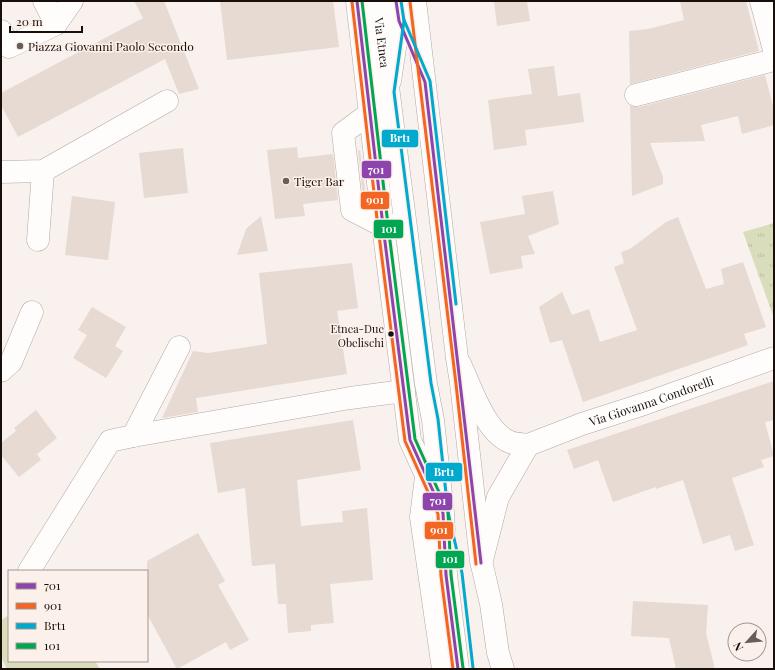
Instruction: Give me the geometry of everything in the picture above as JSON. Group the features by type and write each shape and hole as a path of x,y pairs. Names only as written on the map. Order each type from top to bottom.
{"main road":[{"path":"44,1 56,24"},
{"path":"1,31 9,47 56,24 72,1"},
{"path":"358,1 383,226 410,440 443,513"},
{"name":"Via Etnea","path":"377,1 426,384 432,420 443,513 446,575 458,669"},
{"path":"415,1 481,561 491,604 498,653 503,669"},
{"path":"761,1 774,50"},
{"path":"389,92 398,11"},
{"path":"398,11 425,82"},
{"path":"636,95 774,60"},
{"path":"1,172 43,172 167,101"},
{"path":"370,113 343,133 352,210 383,226 405,224"},
{"path":"38,240 43,172"},
{"path":"1,371 11,362 32,312"},
{"path":"133,436 179,347"},
{"path":"457,358 481,411 490,425 499,435 510,442 528,445 498,497 481,561 480,604 487,669"},
{"name":"Via Giovanna Condorelli","path":"528,445 582,424 644,404 774,358"},
{"path":"30,570 110,441 350,398 404,391"},
{"path":"432,420 422,517 443,669"},
{"name":"Via Etnea","path":"443,513 457,574 468,669"}],"green space":[{"path":"774,223 774,318 743,232"},
{"path":"8,616 8,662 96,662 100,669 7,669 1,657 1,620"}],"building":[{"path":"134,1 164,1 199,89 179,94 165,59 18,137 1,105 1,93 143,18"},
{"path":"220,1 333,1 339,47 227,60"},
{"path":"494,1 527,1 530,21 497,26"},
{"path":"680,1 746,1 759,51 630,84 629,31 648,29 684,20"},
{"path":"554,66 558,96 580,93 584,122 525,130 527,145 494,150 488,100 532,94 528,69"},
{"path":"765,75 774,110 774,125 742,134 738,116 701,125 705,141 650,143 663,177 663,184 632,196 630,106 639,107"},
{"path":"297,147 298,158 333,154 338,200 303,204 305,216 275,219 267,150"},
{"path":"183,148 188,193 144,198 139,153"},
{"path":"360,150 366,197 363,197 358,151"},
{"path":"553,191 559,224 528,236 535,254 521,256 523,268 490,274 480,222 525,214 522,196"},
{"path":"72,196 115,202 108,260 65,255"},
{"path":"261,216 268,251 237,255 246,229"},
{"path":"678,217 706,289 724,284 721,269 743,262 766,327 744,334 748,345 583,402 562,340 550,343 539,307 562,292 572,315 589,309 600,342 637,330 614,267 624,263 621,252 630,249 666,222"},
{"path":"352,263 358,308 337,311 347,374 196,398 198,412 162,418 193,351 208,353 267,344 259,273"},
{"path":"92,307 126,327 115,346 123,351 106,378 73,358 87,335 78,330"},
{"path":"774,381 774,420 765,422 774,456 761,460 764,467 732,478 754,545 735,551 730,535 703,544 683,480 656,489 656,487 613,502 598,460 574,469 567,450"},
{"path":"36,410 57,438 37,454 41,460 19,477 1,455 1,443 16,431 14,428"},
{"path":"353,420 361,470 297,480 301,526 343,522 342,511 367,508 373,580 330,584 334,623 311,625 311,631 288,633 286,604 278,604 275,564 252,566 245,488 218,493 210,443"},
{"path":"198,533 225,581 218,585 249,640 230,650 226,642 177,669 148,616 147,561"},
{"path":"633,601 708,605 706,633 715,669 676,669 669,638 631,636"}],"transit line":[{"name":"701","path":"357,1 410,440 443,513 446,575 458,669"},
{"name":"101","path":"362,1 415,439 448,512 451,575 463,668"},
{"name":"701","path":"396,1 399,21 425,82 481,563"},
{"name":"Brt1","path":"401,1 404,21 394,92 431,383 438,419 448,512 462,573 473,668"},
{"name":"901","path":"352,2 405,441 438,514 441,576 453,669"},
{"name":"901","path":"410,2 476,564"},
{"name":"Brt1","path":"404,20 430,81 456,304"}],"place":[{"name":"Piazza Giovanni Paolo Secondo","path":"20,46"},
{"name":"Tiger Bar","path":"286,181"},
{"name":"Etnea-Due Obelischi","path":"391,334"}]}
